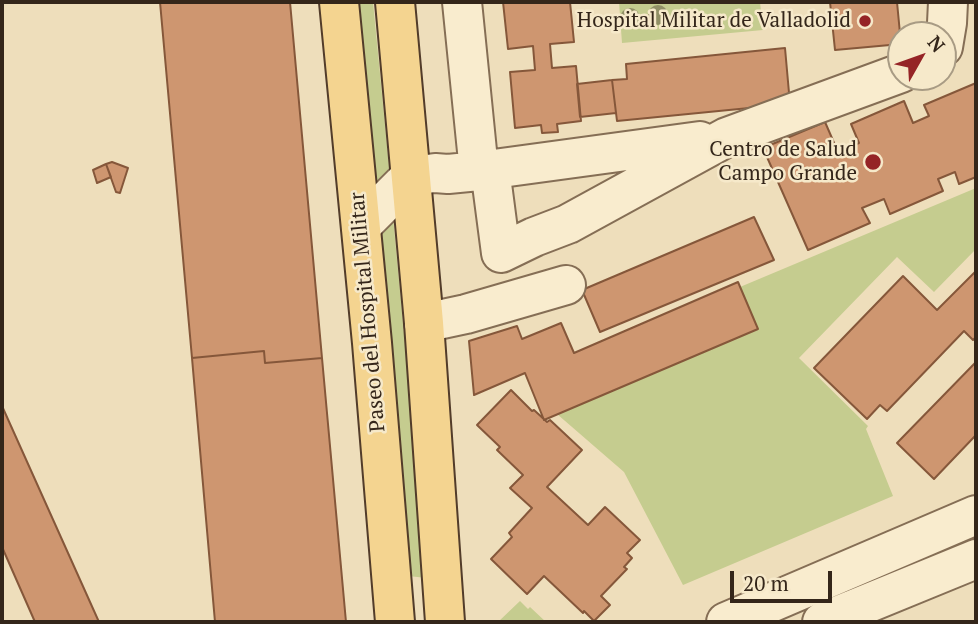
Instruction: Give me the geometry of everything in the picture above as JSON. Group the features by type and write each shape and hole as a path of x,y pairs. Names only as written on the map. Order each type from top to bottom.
{"main road":[{"name":"Paseo del Hospital Militar","path":"339,2 372,343 395,622"},
{"path":"395,2 425,323 445,622"}],"street":[{"path":"462,2 485,170 501,253 568,224 726,137 887,78"},
{"path":"947,21 948,2"},
{"path":"361,226 411,176 485,170 726,137"},
{"path":"425,323 566,285"},
{"path":"726,622 976,515"},
{"path":"822,622 976,559"}],"green space":[{"path":"353,2 373,2 390,176 371,196"},
{"path":"619,2 760,2 763,30 622,43"},
{"path":"976,188 976,249 934,292 897,257 799,358 868,426 866,429 893,496 683,585 624,472 557,414 758,329 740,287"},
{"path":"392,206 427,578 408,576 373,226"},
{"path":"520,601 528,609 530,607 546,622 498,622"}],"building":[{"path":"160,2 290,2 322,358 265,363 264,351 192,358"},
{"path":"503,2 570,2 574,42 550,44 552,68 576,66 581,121 557,124 558,132 542,133 541,125 515,128 510,72 535,70 533,46 508,49"},
{"name":"Hospital Militar de Valladolid","path":"830,2 897,2 899,21 887,21 887,45 835,50"},
{"path":"785,48 790,104 617,121 612,80 627,79 626,64"},
{"path":"612,80 616,113 580,117 577,84"},
{"name":"Centro de Salud Campo Grande","path":"976,83 976,177 959,184 955,172 938,179 943,191 890,214 884,199 862,208 870,223 808,250 763,148 825,122 838,152 859,143 851,124 904,101 913,123 929,116 924,105"},
{"path":"112,162 128,168 120,193 116,192 106,164"},
{"path":"106,164 111,177 97,183 93,170"},
{"path":"754,217 774,260 600,332 582,290"},
{"path":"976,271 976,337 973,340 964,331 887,411 880,405 867,419 814,368 903,276 937,310"},
{"path":"738,282 758,329 544,420 525,373 474,395 469,341 517,326 522,339 561,323 574,353"},
{"path":"264,351 265,363 322,358 346,622 215,622 192,358"},
{"path":"976,362 976,435 934,479 897,443"},
{"path":"511,390 532,411 547,422 550,420 582,450 547,487 588,525 605,507 640,540 627,553 632,558 624,567 627,569 601,596 610,605 594,621 544,576 527,594 491,559 512,537 509,533 532,508 510,488 523,475 497,450 500,447 477,425"},
{"path":"2,406 99,622 35,622 2,547"}],"place":[{"name":"Hospital Militar de Valladolid","path":"865,21"},
{"name":"Centro de Salud Campo Grande","path":"873,162"}]}
